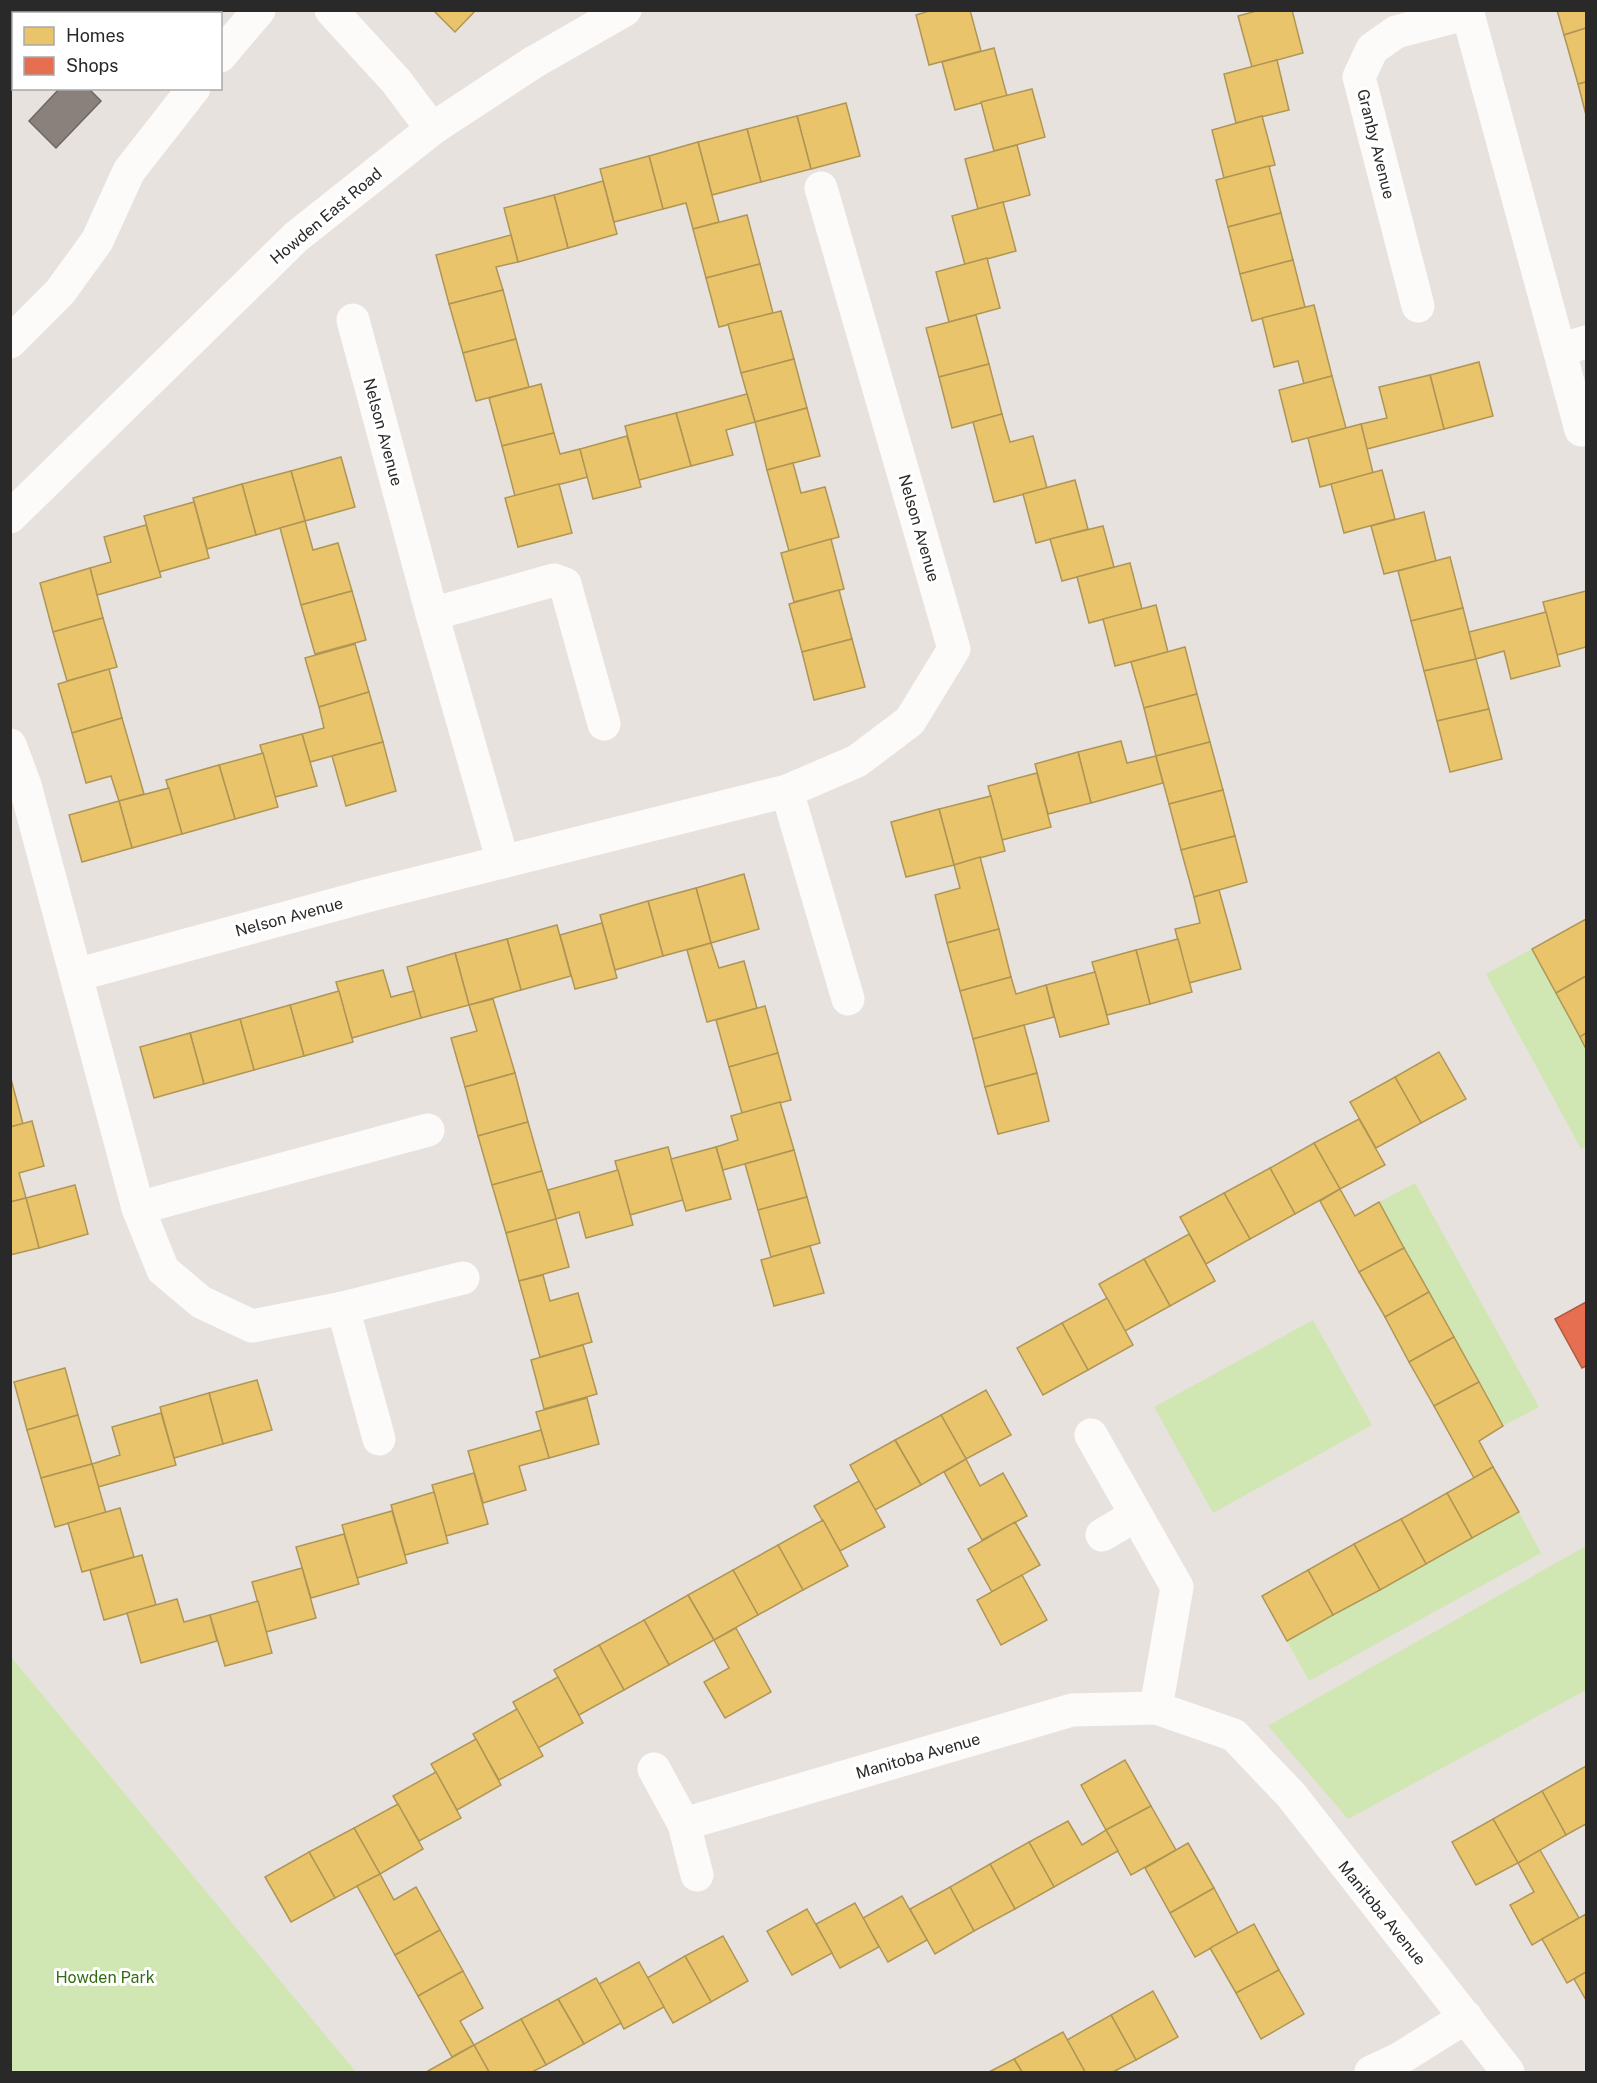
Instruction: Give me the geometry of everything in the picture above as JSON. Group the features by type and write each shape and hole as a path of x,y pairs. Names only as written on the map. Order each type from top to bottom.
{"street":[{"path":"222,54 259,10"},
{"path":"331,10 396,81 432,129"},
{"name":"Howden East Road","path":"10,517 296,237 432,129 534,62 625,10"},
{"name":"Granby Avenue","path":"1418,306 1359,77 1372,49 1396,32 1468,12 1573,346 1581,430"},
{"path":"10,342 60,292 97,241 129,171 192,90"},
{"name":"Nelson Avenue","path":"76,975 374,894 787,791 857,761 910,721 954,649 821,188"},
{"name":"Nelson Avenue","path":"353,320 432,614 503,862"},
{"path":"432,614 554,580 565,584 604,724"},
{"path":"10,745 25,785 138,1208 163,1270 201,1302 252,1326 343,1308 463,1278"},
{"path":"787,791 848,999"},
{"path":"138,1208 428,1130"},
{"path":"343,1308 379,1439"},
{"path":"1090,1435 1176,1587 1156,1708"},
{"path":"1102,1534 1136,1515"},
{"name":"Manitoba Avenue","path":"684,1824 1072,1710 1156,1708 1234,1735 1292,1796 1324,1840 1508,2073"},
{"path":"654,1769 684,1824 697,1875"},
{"path":"1371,2073 1399,2059 1466,2018"}],"green space":[{"path":"1532,949 1586,1049 1586,1146 1581,1149 1486,974"},
{"path":"1415,1183 1539,1407 1503,1426 1379,1202"},
{"path":"1313,1320 1372,1425 1213,1513 1154,1407"},
{"path":"1519,1512 1541,1553 1309,1681 1287,1641"},
{"path":"1586,1546 1586,1690 1348,1819 1268,1726"},
{"name":"Howden Park","path":"11,1657 356,2072 11,2072"}],"building: Homes":[{"path":"433,10 476,10 455,32"},
{"path":"932,10 970,10 981,51 929,65 916,15"},
{"path":"1260,10 1292,10 1303,53 1252,67 1238,16"},
{"path":"1557,10 1586,10 1586,28 1564,35"},
{"path":"1586,28 1586,82 1578,84 1564,35"},
{"path":"994,48 1007,96 955,110 942,62"},
{"path":"1277,60 1289,110 1236,123 1224,74"},
{"path":"1586,82 1586,115 1578,84"},
{"path":"1032,89 1045,137 994,151 981,102"},
{"path":"846,103 860,156 811,169 797,116"},
{"path":"797,116 811,169 761,182 747,129"},
{"path":"1262,116 1275,165 1224,178 1212,130"},
{"path":"747,129 761,182 712,195 698,142"},
{"path":"698,142 719,222 693,229 686,203 663,209 649,156"},
{"path":"1017,145 1030,195 978,209 965,159"},
{"path":"649,156 663,209 614,222 600,169"},
{"path":"1269,166 1281,213 1228,227 1216,180"},
{"path":"603,181 617,234 568,248 554,195"},
{"path":"554,195 568,248 518,262 504,208"},
{"path":"1003,202 1016,251 965,265 952,216"},
{"path":"1281,213 1293,260 1240,274 1228,227"},
{"path":"747,215 760,264 706,278 693,229"},
{"path":"511,235 518,262 496,267 503,290 449,304 436,255"},
{"path":"987,258 1000,308 949,322 936,272"},
{"path":"1293,260 1305,307 1252,321 1240,274"},
{"path":"760,264 773,313 719,327 706,278"},
{"path":"503,290 516,339 463,353 449,304"},
{"path":"1314,305 1332,376 1304,384 1298,361 1274,367 1262,318"},
{"path":"781,311 794,359 741,373 728,324"},
{"path":"976,315 989,364 939,377 926,328"},
{"path":"516,339 529,387 476,401 463,353"},
{"path":"794,359 807,408 755,422 741,373"},
{"path":"1479,362 1493,416 1444,429 1430,375"},
{"path":"989,364 1002,414 952,428 939,377"},
{"path":"1430,375 1444,429 1367,449 1361,424 1387,418 1379,387"},
{"path":"1332,376 1346,428 1292,442 1279,390"},
{"path":"541,384 554,433 502,446 489,398"},
{"path":"747,394 755,422 726,430 733,455 691,466 676,413"},
{"path":"807,408 820,456 767,470 755,422"},
{"path":"676,413 691,466 639,480 625,426"},
{"path":"1002,414 1010,442 1033,436 1047,488 994,502 973,422"},
{"path":"1361,424 1373,473 1320,487 1308,438"},
{"path":"554,433 560,454 580,449 588,477 515,496 502,446"},
{"path":"627,436 641,487 593,499 580,449"},
{"path":"341,457 355,507 305,521 291,471"},
{"path":"793,463 801,493 825,487 839,537 789,551 767,470"},
{"path":"1382,470 1395,519 1344,533 1331,484"},
{"path":"291,471 305,521 256,535 242,484"},
{"path":"1075,480 1088,529 1036,543 1023,494"},
{"path":"242,484 256,535 207,549 193,498"},
{"path":"559,484 572,533 518,547 505,498"},
{"path":"194,502 209,558 159,572 144,516"},
{"path":"1424,512 1436,561 1384,574 1371,526"},
{"path":"305,521 313,550 338,543 352,591 301,605 280,528"},
{"path":"146,525 161,577 97,595 90,568 111,562 104,537"},
{"path":"1103,526 1114,567 1062,581 1050,539"},
{"path":"831,539 844,589 794,602 781,553"},
{"path":"1450,557 1463,608 1411,621 1398,571"},
{"path":"1130,563 1142,609 1089,623 1077,577"},
{"path":"90,568 103,618 53,632 40,583"},
{"path":"839,590 852,639 802,652 789,604"},
{"path":"352,591 366,640 315,654 301,605"},
{"path":"1586,591 1586,647 1557,655 1543,602"},
{"path":"1156,605 1168,652 1115,666 1103,619"},
{"path":"1463,608 1476,659 1424,671 1411,621"},
{"path":"1546,612 1560,666 1511,679 1504,651 1476,659 1469,632"},
{"path":"103,618 117,667 67,681 53,632"},
{"path":"852,639 865,687 814,700 802,652"},
{"path":"355,644 369,692 319,707 305,658"},
{"path":"1185,647 1197,694 1144,708 1131,662"},
{"path":"1476,659 1489,709 1437,721 1424,671"},
{"path":"109,669 122,718 72,733 58,684"},
{"path":"369,692 383,742 310,762 302,734 324,728 319,707"},
{"path":"1197,694 1210,742 1156,756 1144,708"},
{"path":"1489,709 1502,759 1450,772 1437,721"},
{"path":"122,718 144,794 119,801 111,776 86,783 72,733"},
{"path":"302,734 317,786 275,797 260,745"},
{"path":"1121,741 1127,763 1156,756 1163,783 1091,803 1078,752"},
{"path":"383,742 396,791 346,806 332,756"},
{"path":"1210,742 1223,790 1169,804 1156,756"},
{"path":"1078,752 1091,803 1048,814 1035,764"},
{"path":"263,753 278,807 235,819 219,765"},
{"path":"219,765 235,819 182,834 166,780"},
{"path":"1037,773 1051,827 1002,840 988,786"},
{"path":"169,788 182,834 132,848 119,801"},
{"path":"1223,790 1235,836 1181,850 1169,804"},
{"path":"991,796 1005,851 954,865 939,809"},
{"path":"119,801 132,848 82,862 69,815"},
{"path":"939,809 954,865 906,877 891,822"},
{"path":"1235,836 1247,882 1194,897 1181,850"},
{"path":"980,857 999,929 947,943 935,895 960,888 954,865"},
{"path":"744,874 759,929 711,943 696,888"},
{"path":"696,888 711,943 663,956 648,901"},
{"path":"1219,890 1241,969 1189,983 1175,929 1200,923 1194,897"},
{"path":"648,901 663,956 615,970 600,915"},
{"path":"1586,919 1586,976 1556,993 1532,949"},
{"path":"602,923 617,978 575,989 560,935"},
{"path":"557,925 571,976 521,990 507,939"},
{"path":"999,929 1011,977 960,991 947,943"},
{"path":"507,939 521,990 469,1005 455,953"},
{"path":"1178,939 1192,992 1150,1004 1136,950"},
{"path":"711,943 719,968 744,961 757,1008 707,1022 687,950"},
{"path":"1136,950 1150,1004 1107,1015 1092,962"},
{"path":"455,953 469,1005 421,1018 407,967"},
{"path":"383,970 391,997 414,991 421,1018 352,1038 336,982"},
{"path":"1095,972 1109,1024 1060,1037 1046,985"},
{"path":"1586,976 1586,1033 1580,1037 1556,993"},
{"path":"1011,977 1016,994 1046,985 1054,1017 973,1039 960,991"},
{"path":"339,991 353,1042 304,1056 290,1005"},
{"path":"493,999 515,1073 465,1087 451,1038 477,1031 469,1005"},
{"path":"290,1005 304,1056 254,1070 240,1019"},
{"path":"765,1006 778,1053 729,1067 716,1020"},
{"path":"240,1019 254,1070 204,1084 190,1033"},
{"path":"1024,1025 1037,1073 985,1087 973,1039"},
{"path":"190,1033 204,1084 154,1098 140,1047"},
{"path":"1586,1033 1586,1049 1580,1037"},
{"path":"1439,1052 1466,1099 1421,1123 1395,1077"},
{"path":"778,1053 791,1100 742,1113 729,1067"},
{"path":"515,1073 528,1122 478,1136 465,1087"},
{"path":"1037,1073 1049,1121 998,1134 985,1087"},
{"path":"1395,1077 1421,1123 1376,1148 1350,1102"},
{"path":"10,1079 23,1124 10,1127"},
{"path":"780,1102 794,1150 723,1170 716,1147 738,1140 731,1116"},
{"path":"1359,1119 1385,1165 1340,1189 1314,1143"},
{"path":"32,1121 44,1166 19,1173 26,1198 10,1202 10,1127"},
{"path":"528,1122 542,1171 492,1185 478,1136"},
{"path":"1314,1143 1340,1189 1295,1214 1270,1168"},
{"path":"668,1147 683,1200 630,1215 615,1161"},
{"path":"716,1147 731,1199 686,1211 671,1159"},
{"path":"794,1150 807,1197 758,1210 745,1164"},
{"path":"1270,1168 1295,1214 1250,1239 1224,1193"},
{"path":"618,1170 633,1225 586,1238 579,1212 556,1219 548,1190"},
{"path":"542,1171 556,1219 506,1233 492,1185"},
{"path":"75,1185 88,1234 39,1248 26,1198"},
{"path":"1340,1189 1355,1216 1379,1202 1404,1248 1359,1272 1320,1201"},
{"path":"1224,1193 1250,1239 1206,1264 1180,1217"},
{"path":"807,1197 820,1243 771,1257 758,1210"},
{"path":"26,1198 39,1248 10,1255 10,1202"},
{"path":"556,1219 569,1267 519,1281 506,1233"},
{"path":"1189,1234 1215,1281 1170,1306 1144,1259"},
{"path":"810,1246 824,1293 774,1306 761,1260"},
{"path":"1404,1248 1429,1292 1385,1317 1359,1272"},
{"path":"1144,1259 1170,1306 1125,1331 1099,1284"},
{"path":"543,1275 550,1301 578,1293 592,1342 540,1357 519,1281"},
{"path":"1429,1292 1454,1337 1409,1362 1385,1317"},
{"path":"1107,1298 1133,1345 1088,1370 1062,1323"},
{"path":"1062,1323 1088,1370 1043,1395 1017,1348"},
{"path":"1454,1337 1479,1382 1434,1406 1409,1362"},
{"path":"583,1345 597,1394 544,1409 531,1360"},
{"path":"65,1368 78,1415 27,1430 14,1382"},
{"path":"257,1380 272,1430 223,1444 209,1393"},
{"path":"1479,1382 1503,1426 1479,1441 1493,1467 1474,1478 1434,1406"},
{"path":"986,1390 1011,1435 966,1459 941,1415"},
{"path":"209,1393 223,1444 174,1458 160,1407"},
{"path":"587,1398 599,1444 549,1458 536,1412"},
{"path":"161,1413 176,1465 98,1487 92,1464 120,1455 112,1427"},
{"path":"78,1415 92,1464 41,1478 27,1430"},
{"path":"941,1415 966,1459 921,1485 895,1440"},
{"path":"541,1430 549,1458 519,1466 526,1490 483,1503 468,1451"},
{"path":"895,1440 921,1485 875,1510 850,1465"},
{"path":"966,1459 980,1486 1003,1473 1027,1516 982,1540 944,1472"},
{"path":"92,1464 106,1513 55,1527 41,1478"},
{"path":"1493,1467 1519,1512 1472,1538 1447,1493"},
{"path":"474,1473 488,1524 446,1536 432,1485"},
{"path":"859,1481 885,1527 840,1551 814,1506"},
{"path":"434,1492 448,1543 405,1555 391,1505"},
{"path":"1447,1493 1472,1538 1426,1564 1401,1519"},
{"path":"120,1508 134,1557 82,1572 68,1523"},
{"path":"392,1511 407,1563 357,1578 342,1525"},
{"path":"1401,1519 1426,1564 1380,1590 1354,1544"},
{"path":"823,1520 848,1566 803,1590 778,1545"},
{"path":"1015,1522 1040,1565 992,1592 968,1549"},
{"path":"344,1534 359,1584 311,1598 296,1547"},
{"path":"1354,1544 1380,1590 1333,1615 1308,1570"},
{"path":"778,1545 803,1590 758,1615 733,1570"},
{"path":"142,1555 156,1605 104,1620 90,1570"},
{"path":"302,1568 316,1618 266,1632 252,1582"},
{"path":"733,1570 758,1615 714,1640 688,1595"},
{"path":"1308,1570 1333,1615 1287,1641 1262,1596"},
{"path":"1022,1575 1047,1620 1001,1645 977,1600"},
{"path":"688,1595 714,1640 669,1665 644,1620"},
{"path":"177,1599 184,1622 210,1615 217,1641 141,1663 127,1613"},
{"path":"258,1601 272,1653 225,1666 210,1615"},
{"path":"644,1620 669,1665 624,1690 599,1645"},
{"path":"736,1628 771,1692 725,1718 704,1682 729,1668 714,1640"},
{"path":"599,1645 624,1690 579,1715 554,1670"},
{"path":"558,1677 583,1723 538,1748 513,1702"},
{"path":"517,1709 543,1756 499,1780 473,1734"},
{"path":"476,1739 501,1785 457,1810 431,1764"},
{"path":"1125,1760 1151,1806 1106,1830 1081,1785"},
{"path":"1586,1766 1586,1824 1566,1835 1542,1791"},
{"path":"436,1772 461,1818 419,1841 393,1796"},
{"path":"1542,1791 1566,1835 1518,1863 1493,1819"},
{"path":"398,1804 423,1849 380,1874 354,1828"},
{"path":"1151,1806 1176,1850 1131,1875 1106,1830"},
{"path":"1493,1819 1518,1863 1476,1885 1452,1842"},
{"path":"1068,1821 1082,1845 1106,1830 1118,1851 1054,1887 1029,1842"},
{"path":"354,1828 380,1874 335,1898 309,1852"},
{"path":"1029,1842 1054,1887 1015,1909 990,1864"},
{"path":"1188,1843 1214,1888 1170,1913 1145,1868"},
{"path":"1540,1850 1579,1918 1532,1945 1510,1905 1534,1892 1518,1863"},
{"path":"309,1852 335,1898 291,1922 265,1877"},
{"path":"990,1864 1015,1909 974,1931 950,1887"},
{"path":"380,1874 394,1900 416,1887 440,1930 395,1955 357,1886"},
{"path":"950,1887 974,1931 935,1954 910,1909"},
{"path":"1214,1888 1238,1933 1195,1957 1170,1913"},
{"path":"902,1896 927,1940 888,1962 863,1918"},
{"path":"855,1903 879,1947 840,1968 816,1924"},
{"path":"807,1909 832,1953 792,1975 767,1931"},
{"path":"1586,1914 1586,1972 1567,1983 1542,1939"},
{"path":"1254,1924 1279,1970 1236,1993 1210,1948"},
{"path":"440,1930 463,1971 418,1996 395,1955"},
{"path":"723,1936 748,1981 711,2002 685,1956"},
{"path":"685,1956 711,2002 673,2023 647,1978"},
{"path":"639,1962 664,2007 624,2029 599,1984"},
{"path":"1279,1970 1304,2014 1261,2039 1236,1993"},
{"path":"463,1971 483,2008 460,2021 474,2045 452,2057 418,1996"},
{"path":"1586,1972 1586,2000 1574,1979"},
{"path":"596,1978 621,2023 584,2044 558,1999"},
{"path":"1153,1991 1178,2037 1136,2060 1111,2015"},
{"path":"558,1999 584,2044 546,2065 521,2019"},
{"path":"1111,2015 1136,2060 1113,2072 1085,2072 1067,2040"},
{"path":"521,2019 546,2065 532,2072 489,2072 474,2045"},
{"path":"1063,2032 1085,2072 1022,2072 1014,2059"},
{"path":"474,2045 489,2072 428,2071"},
{"path":"1014,2059 1022,2072 989,2072"}],"building: Shops":[{"path":"1586,1302 1586,1366 1582,1368 1555,1319"}],"building: Industry":[{"path":"58,90 90,90 101,101 56,148 29,121"}]}
